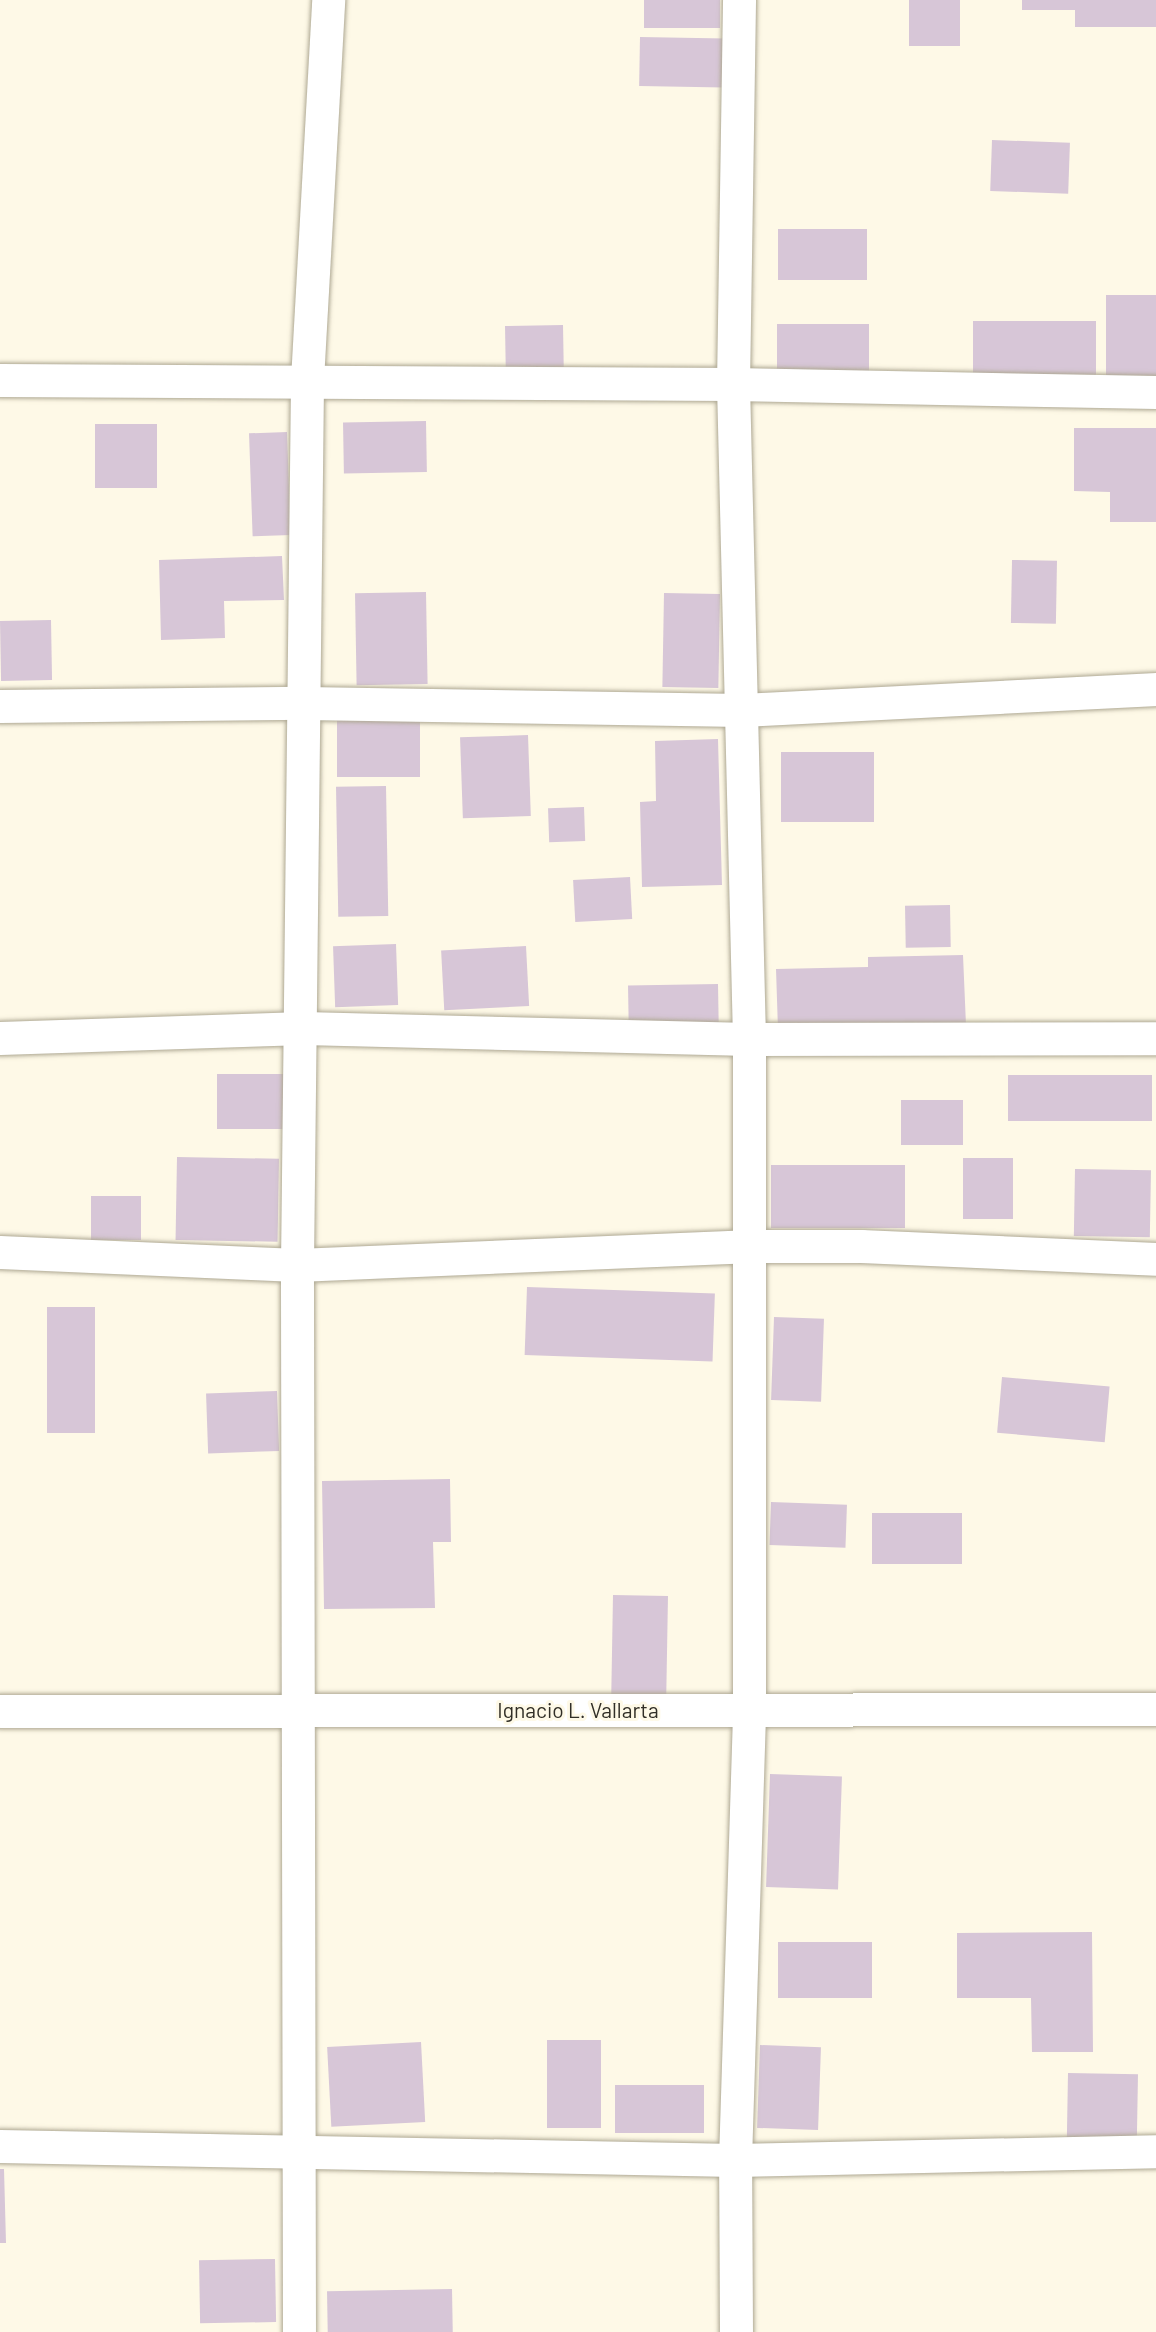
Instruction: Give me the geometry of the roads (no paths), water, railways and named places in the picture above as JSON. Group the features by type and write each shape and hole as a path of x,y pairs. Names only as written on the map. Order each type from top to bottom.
{"street":[{"path":"299,2332 297,1265 303,1028 307,380 328,0"},
{"path":"736,2332 735,2160 749,1709 749,1039 733,384 739,0"},
{"path":"0,380 733,384 1156,392"},
{"path":"0,706 304,703 742,710 1156,689"},
{"path":"0,1038 303,1028 749,1039 1156,1038"},
{"path":"0,1252 297,1265 747,1246 1156,1259"},
{"name":"Ignacio L. Vallarta","path":"0,1711 299,1713 1156,1709"},
{"path":"0,2146 735,2160 1156,2151"}]}
